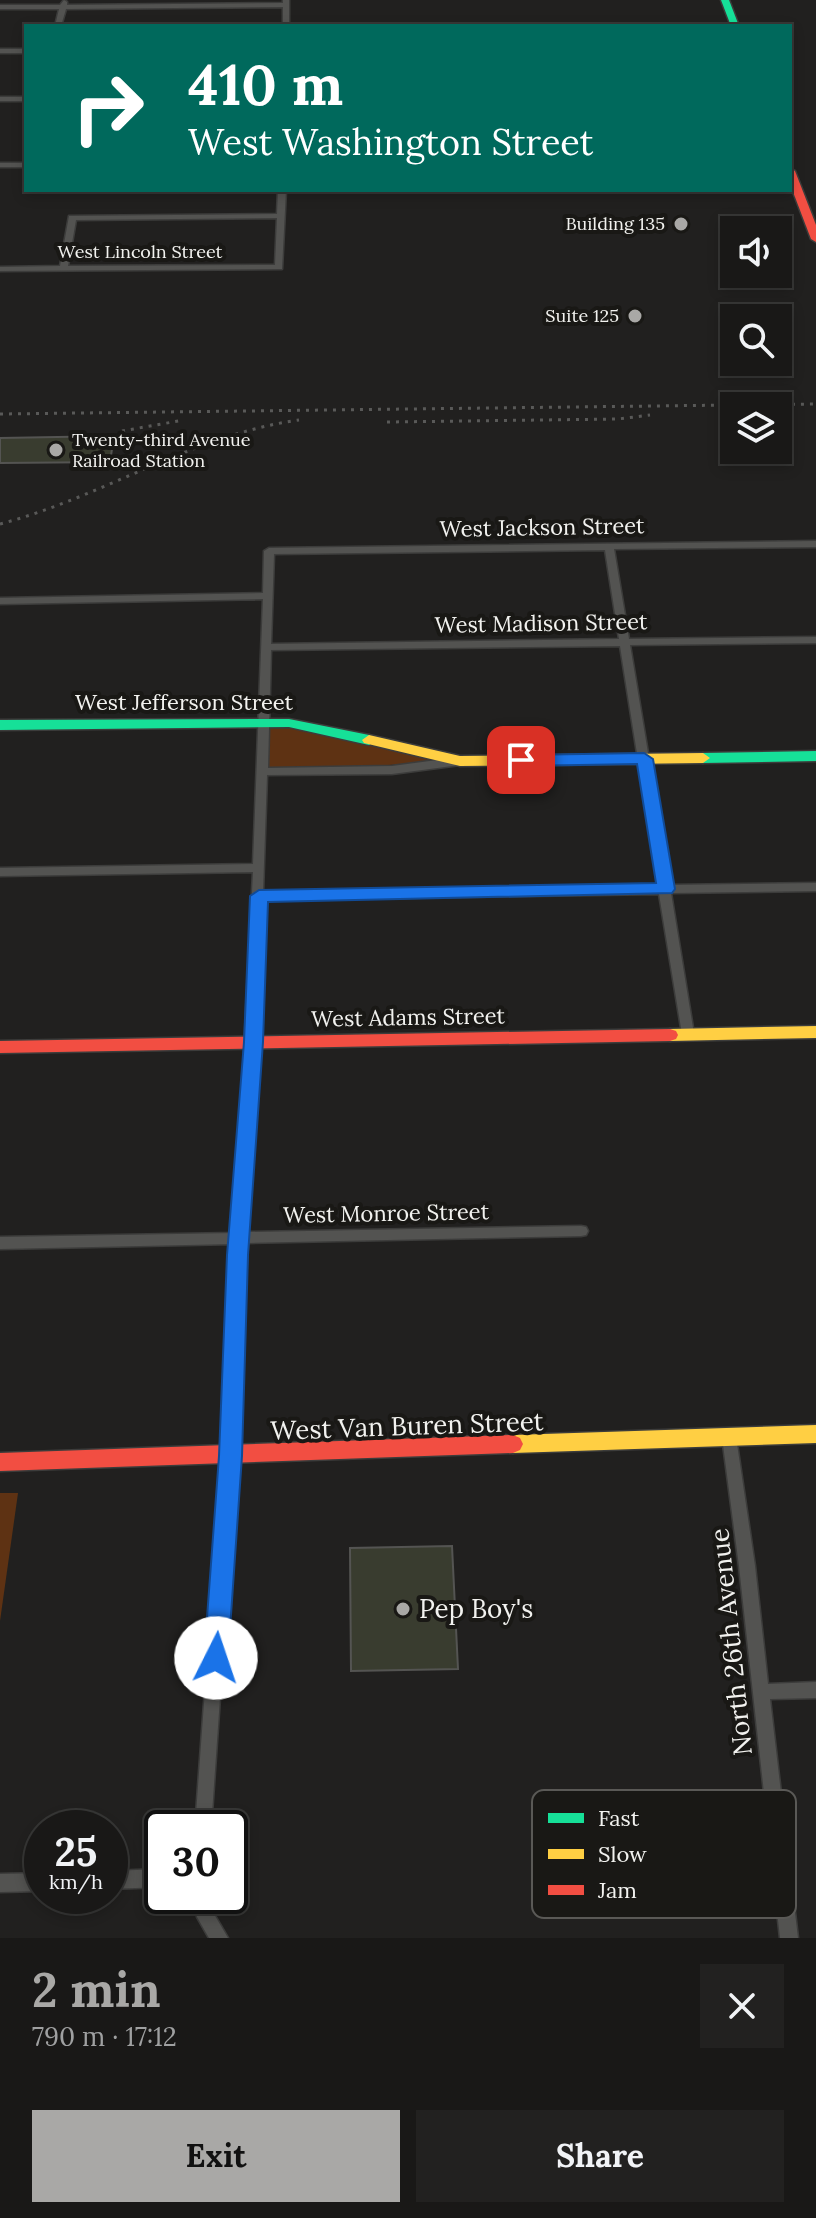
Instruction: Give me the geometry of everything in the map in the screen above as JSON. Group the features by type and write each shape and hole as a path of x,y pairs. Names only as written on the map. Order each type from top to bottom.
{"street":[{"path":"725,0 734,24"},
{"path":"0,7 64,3 286,2 286,24"},
{"path":"59,24 64,3"},
{"path":"0,51 24,51"},
{"path":"0,99 24,99"},
{"path":"0,165 24,165"},
{"path":"792,176 816,239"},
{"path":"64,269 72,218 282,216 282,192"},
{"name":"West Lincoln Street","path":"0,269 279,267 282,216"},
{"name":"West Jackson Street","path":"267,596 269,551 816,544"},
{"path":"609,546 688,1034"},
{"path":"0,601 267,596 253,1042 239,1238 231,1456 204,1810"},
{"name":"West Madison Street","path":"266,647 816,640"},
{"name":"West Jefferson Street","path":"0,725 264,722 309,725 406,753 460,761"},
{"name":"West Jefferson Street","path":"263,772 392,770 460,761 816,756"},
{"path":"0,872 260,868"},
{"path":"259,896 816,887"},
{"name":"West Adams Street","path":"0,1047 816,1032"},
{"name":"West Monroe Street","path":"0,1243 581,1231"},
{"name":"West Van Buren Street","path":"0,1462 816,1434"},
{"name":"North 26th Avenue","path":"729,1437 772,1790"},
{"path":"760,1692 816,1690"},
{"path":"0,1883 24,1882"},
{"path":"206,1914 219,1938"},
{"name":"North 26th Avenue","path":"787,1918 789,1938"}],"shaded area":[{"path":"264,722 460,761 263,772"},
{"path":"0,1493 18,1493 0,1621"}],"building":[{"name":"Twenty-third Avenue Railroad Station","path":"114,436 110,462 0,463 0,438"},
{"name":"Pep Boy's","path":"452,1546 458,1669 351,1671 350,1548"}],"railway":[{"path":"0,414 816,404"},
{"path":"387,422 618,419 650,415"},
{"path":"122,431 184,420"},
{"path":"0,524 75,498 222,439 299,420"}],"traffic: fast":[{"path":"725,0 734,24"},
{"path":"0,725 289,723 369,740"},
{"path":"703,758 816,756"}],"traffic: slow":[{"path":"369,740 460,761 703,758"},
{"path":"670,1035 816,1032"},
{"path":"513,1444 816,1434"}],"traffic: jam":[{"path":"792,176 816,239"},
{"path":"0,1047 670,1035"},
{"path":"0,1462 513,1444"}],"place":[{"name":"Building 135","path":"681,224"},
{"name":"Suite 125","path":"635,316"},
{"name":"Twenty-third Avenue Railroad Station","path":"56,450"},
{"name":"Pep Boy's","path":"403,1609"}],"route":[{"path":"216,1658 231,1456 237,1255 253,1042 259,896 666,889 644,759 521,760"}]}
